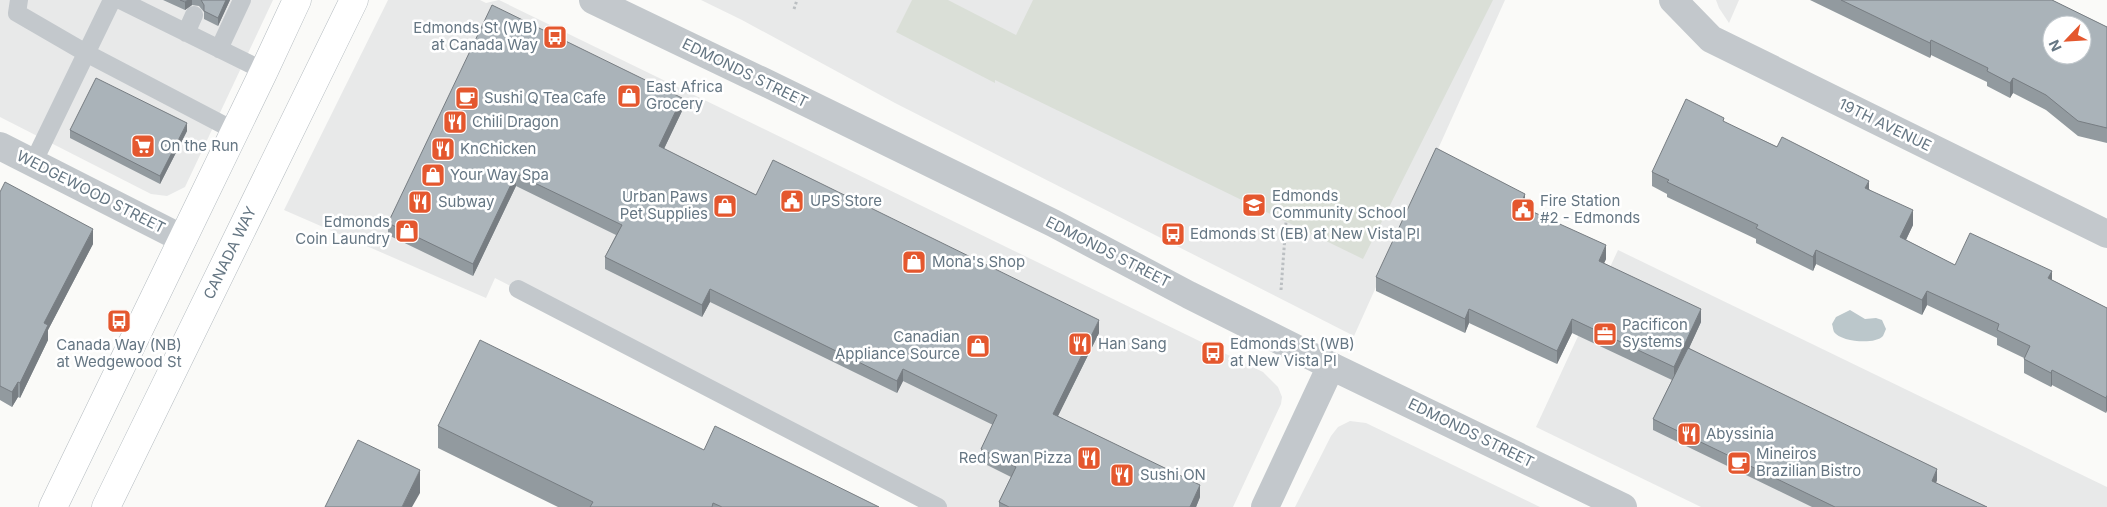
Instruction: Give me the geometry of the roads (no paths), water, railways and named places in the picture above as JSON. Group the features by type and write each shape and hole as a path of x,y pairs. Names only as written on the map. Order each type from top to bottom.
{"main road":[{"path":"53,507 297,0"},
{"name":"CANADA WAY","path":"106,507 354,0"}],"street":[{"name":"EDMONDS STREET","path":"593,0 710,55 1053,223 1189,295 1331,366 1623,507"},
{"name":"19TH AVENUE","path":"1674,0 1711,39 2107,234"},
{"name":"WEDGEWOOD STREET","path":"0,146 183,239"},
{"path":"1265,507 1331,366"}],"lane":[{"path":"19,0 17,13 86,53 235,130"},
{"path":"219,49 242,0"},
{"path":"33,163 86,53 122,1 264,71"},
{"path":"186,33 194,15"},
{"path":"518,289 938,507"}],"place":[{"name":"Edmonds St (WB) at Canada Way","path":"555,37"},
{"name":"East Africa Grocery","path":"629,96"},
{"name":"Sushi Q Tea Cafe","path":"467,98"},
{"name":"Chili Dragon","path":"455,122"},
{"name":"On the Run","path":"143,146"},
{"name":"KnChicken","path":"443,149"},
{"name":"Your Way Spa","path":"433,175"},
{"name":"UPS Store","path":"792,201"},
{"name":"Subway","path":"420,202"},
{"name":"Edmonds Community School","path":"1254,205"},
{"name":"Urban Paws Pet Supplies","path":"725,206"},
{"name":"Fire Station #2 - Edmonds","path":"1523,210"},
{"name":"Edmonds Coin Laundry","path":"407,231"},
{"name":"Edmonds St (EB) at New Vista Pl","path":"1173,234"},
{"name":"Mona's Shop","path":"914,262"},
{"name":"Canada Way (NB) at Wedgewood St","path":"119,321"},
{"name":"Pacificon Systems","path":"1605,334"},
{"name":"Han Sang","path":"1080,344"},
{"name":"Canadian Appliance Source","path":"978,346"},
{"name":"Edmonds St (WB) at New Vista Pl","path":"1213,353"},
{"name":"Abyssinia","path":"1689,434"},
{"name":"Red Swan Pizza","path":"1089,458"},
{"name":"Mineiros Brazilian Bistro","path":"1739,463"},
{"name":"Sushi ON","path":"1122,475"}]}
